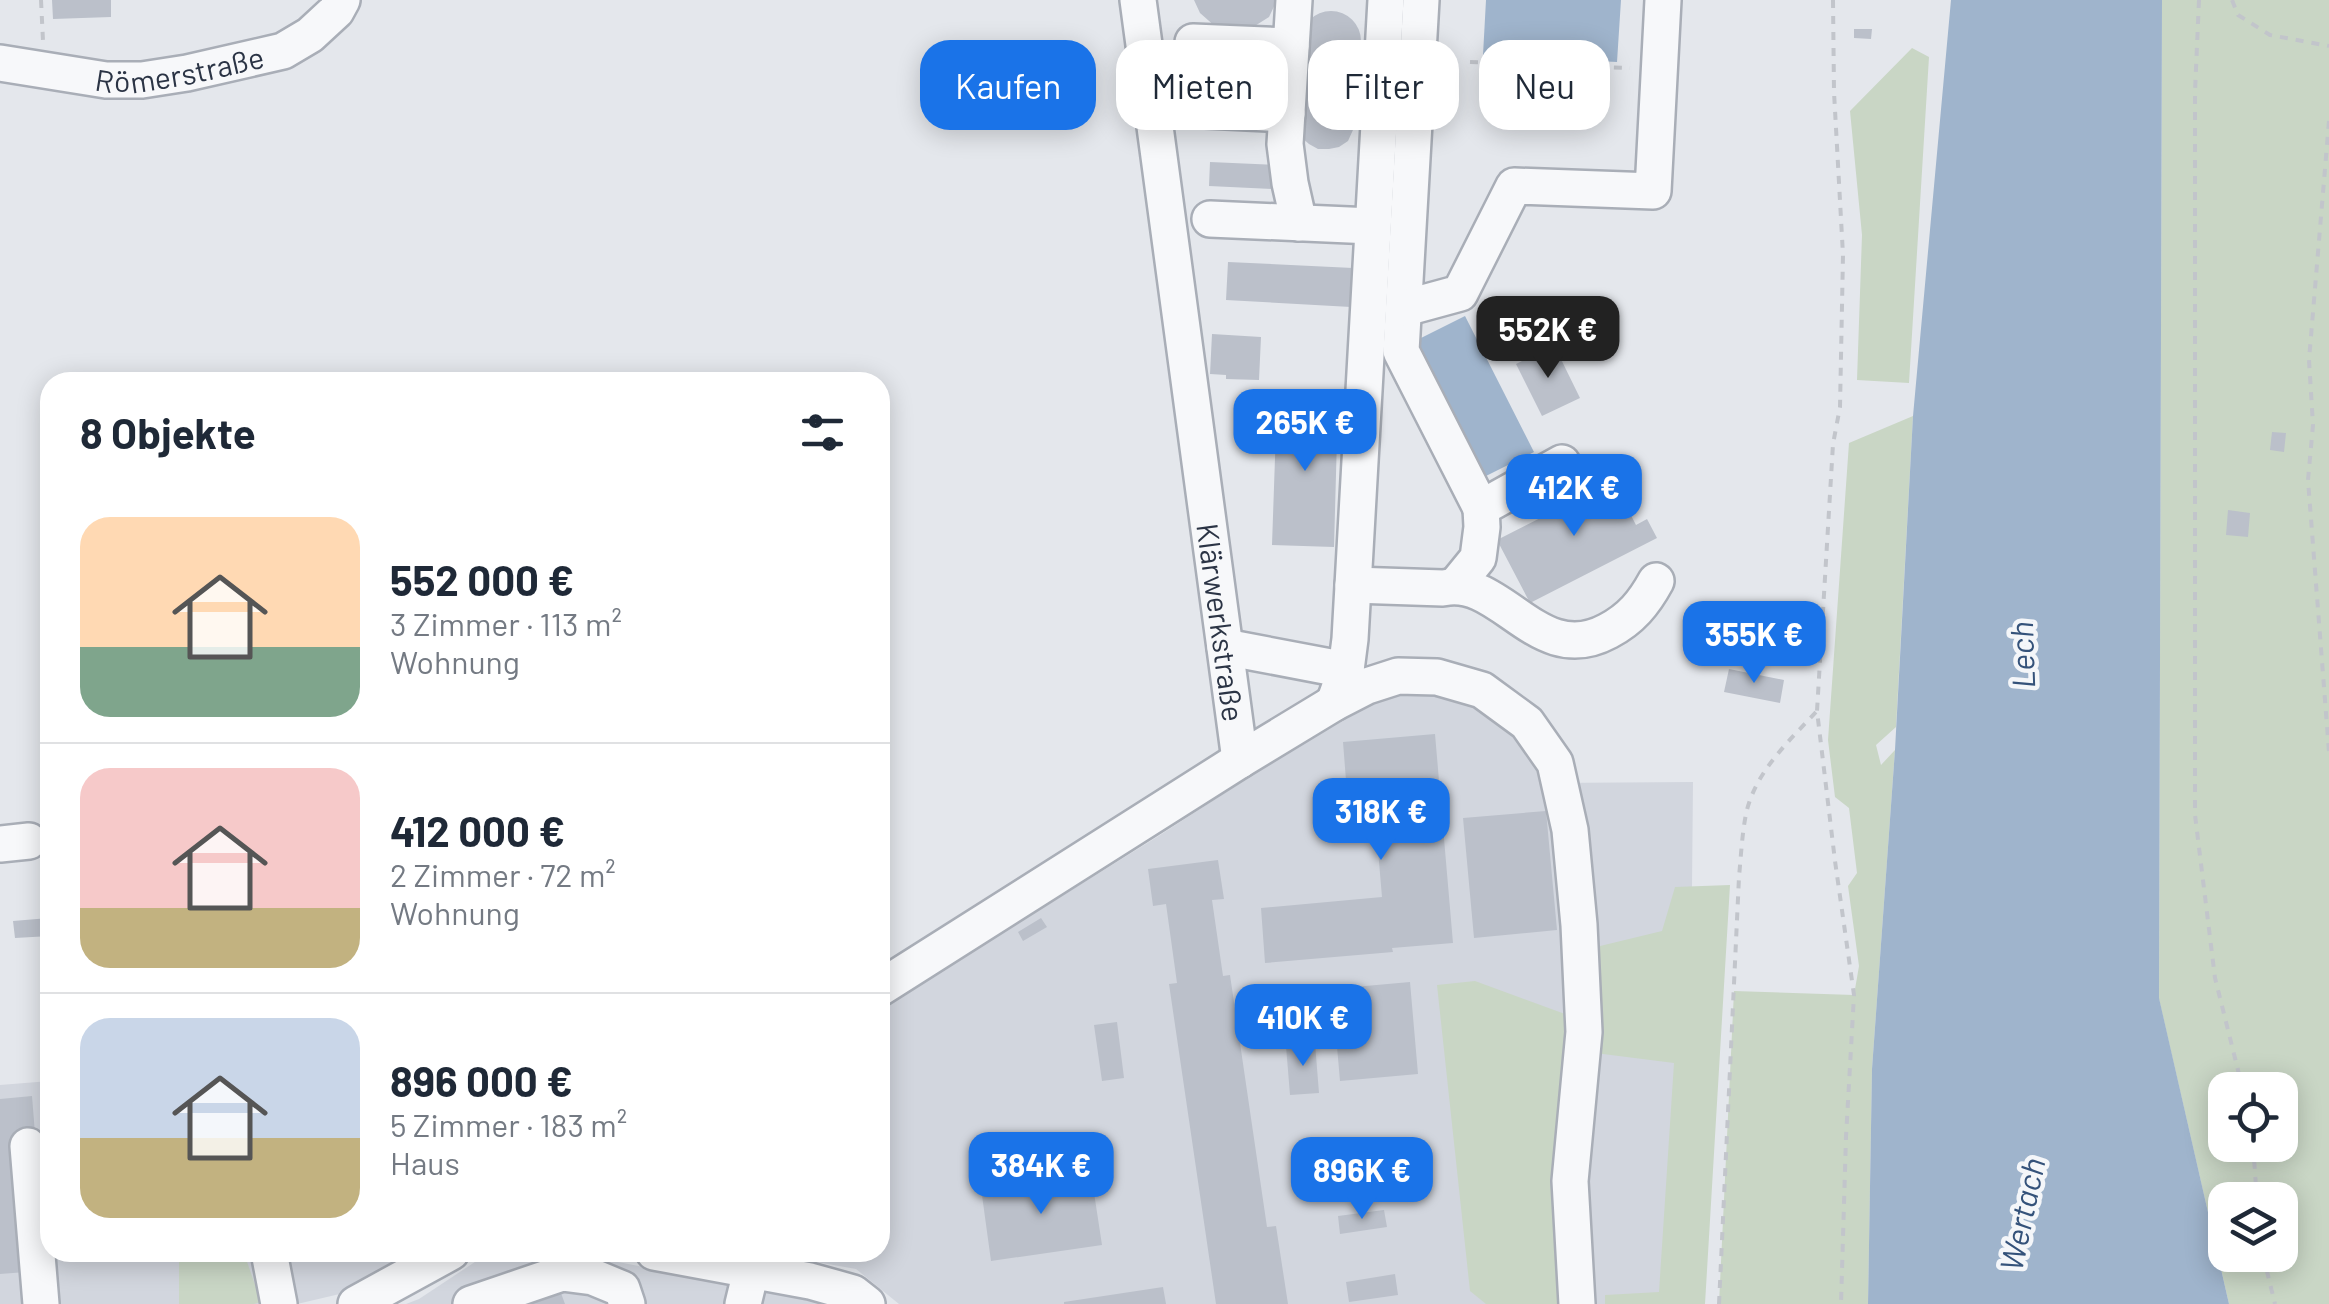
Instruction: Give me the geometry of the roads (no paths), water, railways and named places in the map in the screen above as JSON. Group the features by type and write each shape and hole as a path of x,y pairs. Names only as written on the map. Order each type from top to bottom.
{"street":[{"name":"Römerstraße","path":"0,64 106,80 188,74 282,51 310,35 342,0"},
{"name":"Klärwerkstraße","path":"890,982 1240,760 1138,0"},
{"path":"1288,97 1294,0"},
{"path":"1240,760 1340,686 1352,585 1386,0"},
{"path":"1422,0 1401,350 1482,508 1478,558 1456,585"},
{"path":"1405,308 1460,294 1514,186 1654,191 1663,0"},
{"path":"1286,130 1287,163 1299,222"},
{"path":"1210,219 1372,226"},
{"path":"1482,508 1562,463"},
{"path":"1352,585 1456,585 1480,592 1534,628 1576,642 1624,623 1644,602 1656,581"},
{"path":"1225,647 1340,686 1367,686 1398,676 1438,677 1482,690 1526,723 1554,763 1570,830 1584,1032 1570,1181 1576,1304"},
{"path":"28,1146 41,1304"},
{"path":"271,1262 278,1304"},
{"path":"356,1304 433,1262"},
{"path":"681,1262 747,1287 810,1281 853,1293 868,1304"},
{"path":"471,1304 562,1273 593,1277 622,1290 627,1304"}],"water":[{"path":"1486,0 1621,0 1617,62 1610,62 1610,40 1484,40"},
{"path":"1951,0 2162,0 2159,998 2208,1212 2208,1272 2222,1272 2229,1304 1868,1304 1872,1069 1913,416"},
{"path":"1465,316 1534,452 1476,481 1407,345"}],"water label":[{"name":"Lech","path":"2021,655"},
{"name":"Wertach","path":"2021,1214"}]}
